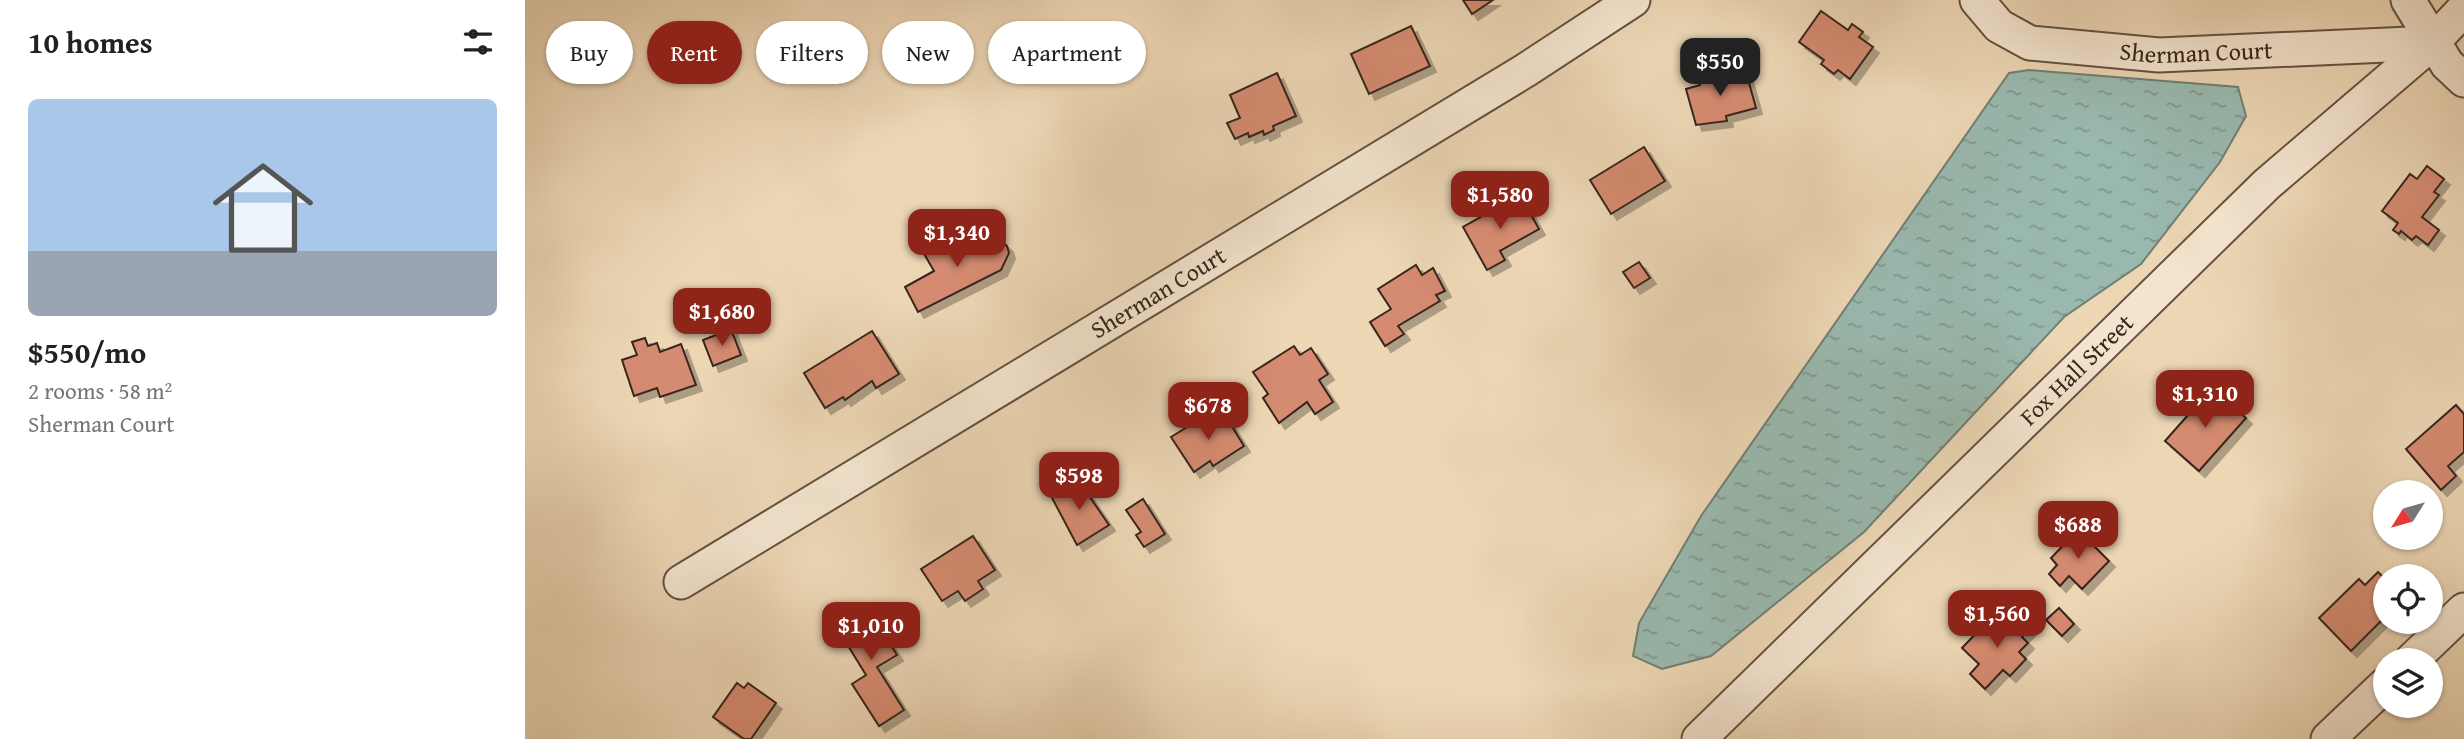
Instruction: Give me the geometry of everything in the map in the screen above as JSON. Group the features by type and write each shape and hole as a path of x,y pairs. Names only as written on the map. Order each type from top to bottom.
{"street":[{"name":"Sherman Court","path":"681,582 1527,70 1633,0"},
{"name":"Sherman Court","path":"1977,0 1999,26 2030,43 2159,55 2432,43"},
{"path":"2408,0 2432,43 2447,64 2464,80"},
{"name":"Fox Hall Street","path":"1699,739 2267,184 2432,43 2464,9"},
{"path":"2424,648 2464,610"},
{"path":"2328,739 2373,696"}],"water":[{"path":"2029,70 2238,87 2246,116 2220,162 2141,264 2064,317 1864,532 1711,656 1662,669 1633,656 1639,623 1701,516 2009,73"}],"building":[{"path":"1463,0 1493,0 1472,14"},
{"path":"1821,11 1848,30 1852,24 1863,32 1859,37 1873,47 1850,79 1838,70 1834,74 1821,64 1824,60 1799,42"},
{"path":"1411,26 1430,66 1369,94 1351,54"},
{"path":"1746,72 1756,108 1726,116 1727,121 1696,125 1686,89 1700,85 1699,78 1712,74 1713,81"},
{"path":"1277,73 1296,116 1273,126 1274,130 1264,135 1263,131 1249,137 1248,133 1235,139 1227,123 1240,118 1230,95"},
{"path":"1644,147 1665,181 1611,214 1590,180"},
{"path":"2427,166 2444,179 2434,192 2439,195 2422,217 2439,230 2428,245 2416,236 2412,240 2401,231 2399,234 2393,230 2398,223 2382,211 2410,174 2417,179"},
{"path":"1520,195 1539,229 1500,251 1505,260 1487,270 1463,227"},
{"path":"981,232 985,241 998,238 1007,246 1009,253 1001,270 918,312 905,287 934,271 923,252 945,240 951,249"},
{"path":"1639,262 1650,278 1634,288 1623,272"},
{"path":"1416,265 1422,275 1433,268 1445,291 1436,295 1440,301 1398,326 1404,334 1385,346 1370,322 1391,309 1378,289"},
{"path":"731,329 741,355 713,366 703,340"},
{"path":"872,331 899,374 876,388 872,381 845,400 843,397 825,408 804,373"},
{"path":"645,338 648,346 657,343 660,352 681,344 696,385 660,397 657,388 634,396 622,360 637,355 632,342"},
{"path":"1294,346 1300,355 1311,348 1328,374 1319,380 1333,402 1315,414 1307,402 1279,423 1263,398 1268,394 1253,372"},
{"path":"2212,388 2246,418 2199,471 2165,441"},
{"path":"2456,405 2464,414 2464,452 2448,466 2456,476 2443,488 2443,480 2432,480 2406,449"},
{"path":"1225,415 1244,446 1213,466 1210,461 1194,472 1171,437 1205,416 1208,420 1215,416 1217,420"},
{"path":"1079,481 1109,525 1077,545 1051,496"},
{"path":"1143,499 1165,534 1144,547 1136,535 1141,532 1126,510"},
{"path":"2078,530 2109,561 2082,589 2069,576 2060,586 2049,574 2057,565 2051,558"},
{"path":"973,536 995,570 978,581 983,589 965,601 958,591 942,601 921,569"},
{"path":"2373,577 2373,629 2351,651 2319,618 2359,579 2365,585"},
{"path":"865,604 897,655 877,667 904,710 879,726 852,684 866,675 834,623"},
{"path":"2059,608 2074,624 2062,636 2046,620"},
{"path":"2014,615 2029,630 2022,637 2028,643 2019,652 2026,659 2010,676 2003,670 1985,689 1970,674 1979,664 1962,648 1980,629 1986,634 2001,618 2007,623"},
{"path":"737,683 744,688 748,683 776,703 751,739 744,739 713,717"}]}
